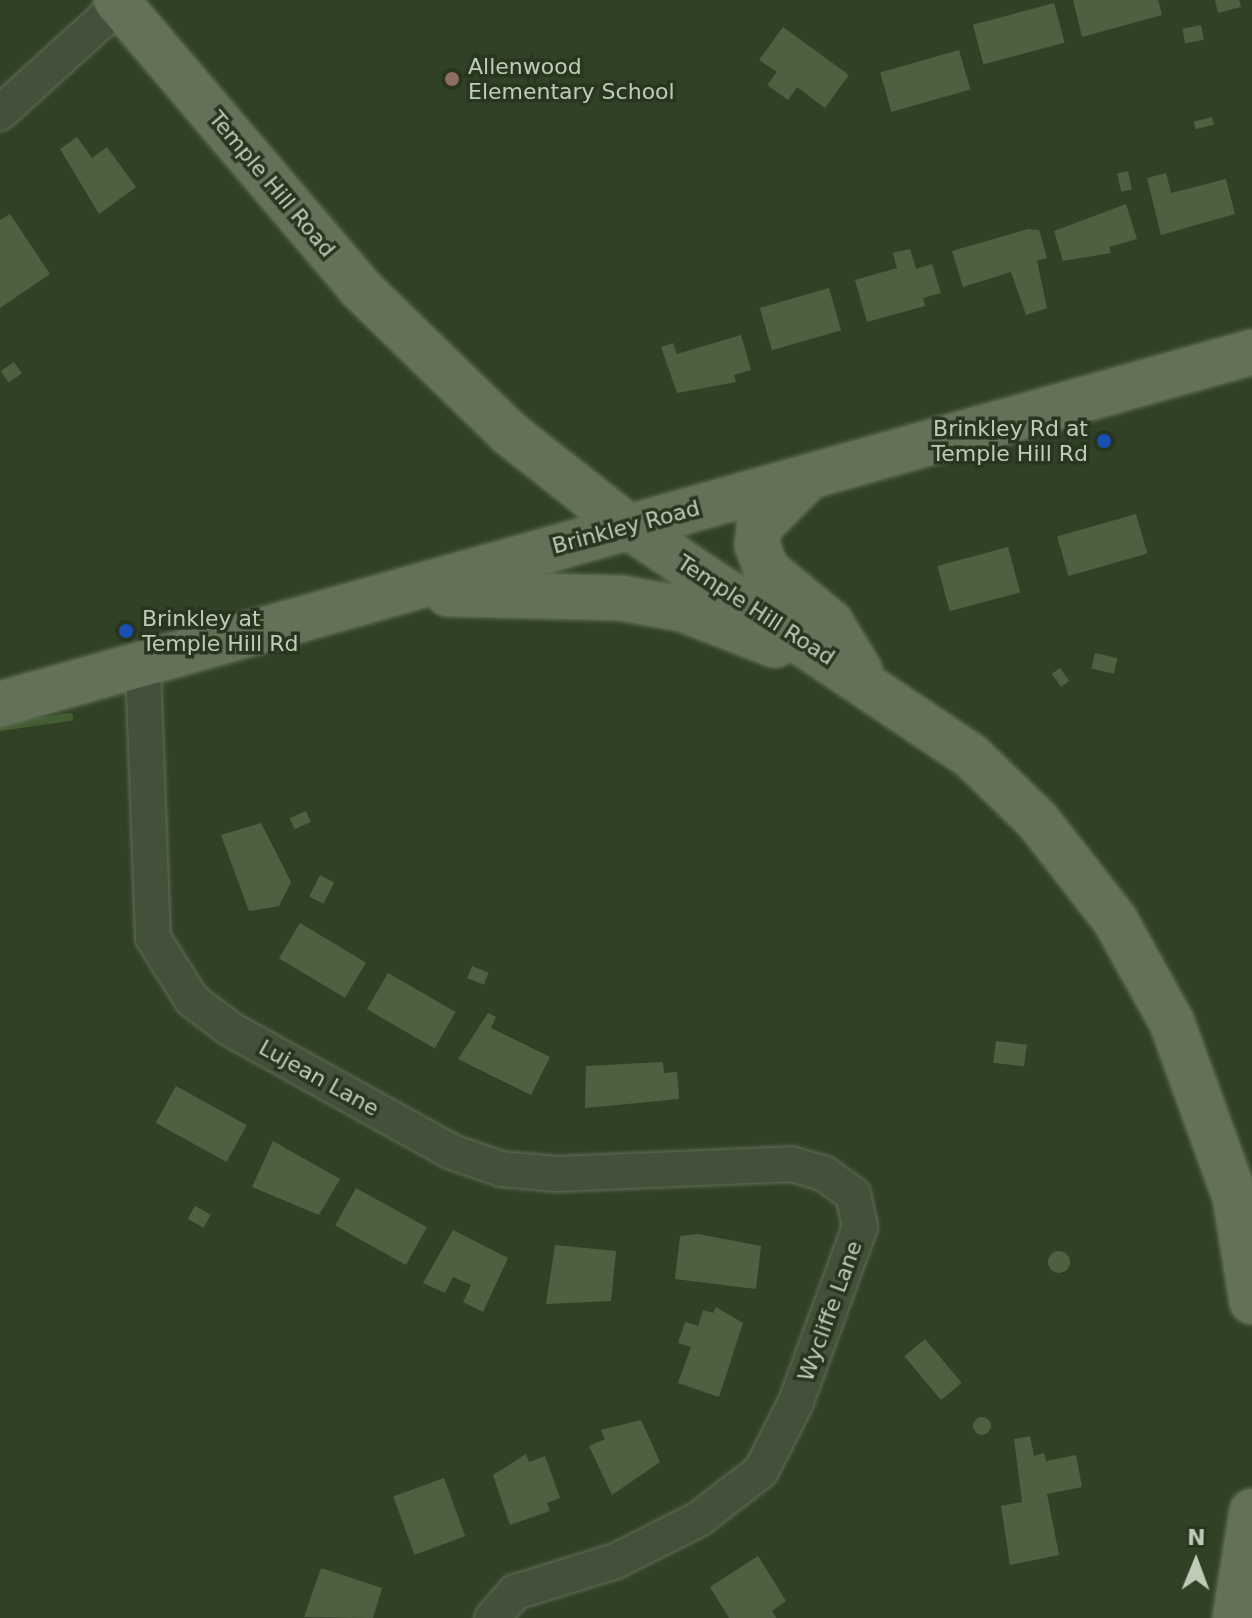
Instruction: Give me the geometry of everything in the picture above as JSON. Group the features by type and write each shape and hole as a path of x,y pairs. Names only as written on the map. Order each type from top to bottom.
{"main road":[{"name":"Temple Hill Road","path":"118,2 378,307 509,433 626,525 866,682 971,756 1038,821 1131,944 1208,1111 1251,1284"},
{"name":"Brinkley Road","path":"0,704 143,666 626,525 808,479 1252,352"},
{"path":"808,479 759,527 757,545 766,569 831,623 866,682"},
{"path":"391,595 542,592 667,606 866,682"},
{"path":"1235,1618 1252,1511"}],"street":[{"path":"0,113 118,2"},
{"name":"Lujean Lane","path":"143,666 153,938 192,1000 230,1029 452,1152 501,1169 557,1174 791,1164"},
{"name":"Wycliffe Lane","path":"492,1618 515,1592 616,1561 699,1519 761,1471 796,1402 860,1227 853,1194 825,1174 791,1164"}],"building":[{"path":"1073,0 1158,0 1162,15 1082,37"},
{"path":"1215,0 1239,0 1241,7 1218,13"},
{"path":"1054,3 1065,43 983,64 973,25"},
{"path":"1201,25 1204,40 1185,43 1182,29"},
{"path":"783,27 849,75 825,108 797,87 788,100 767,85 777,72 759,60"},
{"path":"959,50 970,89 891,112 880,73"},
{"path":"1212,117 1214,125 1195,129 1194,122"},
{"path":"77,137 92,158 107,147 136,187 99,214 60,149"},
{"path":"1128,171 1132,190 1121,192 1117,173"},
{"path":"1166,173 1171,193 1226,179 1235,214 1161,235 1147,178"},
{"path":"1126,204 1137,239 1109,247 1111,253 1063,261 1054,231"},
{"path":"10,214 50,274 0,308 0,220"},
{"path":"1028,229 1039,230 1047,258 1037,261 1047,308 1026,315 1011,272 963,287 952,251"},
{"path":"910,249 916,269 932,264 941,293 923,298 925,306 867,322 855,280 897,268 893,253"},
{"path":"829,288 841,330 772,350 760,308"},
{"path":"741,335 751,370 734,375 736,382 677,393 661,347 673,343 677,354"},
{"path":"14,362 22,374 9,383 1,371"},
{"path":"1136,514 1147,553 1068,576 1057,537"},
{"path":"1008,547 1020,592 950,611 937,566"},
{"path":"1095,653 1117,658 1114,674 1091,669"},
{"path":"1060,668 1069,681 1061,687 1052,674"},
{"path":"306,811 311,822 294,829 290,818"},
{"path":"261,823 291,882 279,906 249,911 221,835"},
{"path":"320,875 334,882 323,904 309,896"},
{"path":"300,923 366,963 345,998 279,958"},
{"path":"472,966 489,973 484,985 467,978"},
{"path":"388,973 456,1012 435,1048 367,1009"},
{"path":"488,1013 496,1017 491,1028 550,1057 531,1095 458,1059"},
{"path":"996,1041 1027,1045 1024,1067 993,1063"},
{"path":"663,1062 664,1073 677,1072 679,1099 585,1108 586,1066"},
{"path":"176,1086 247,1125 226,1162 156,1123"},
{"path":"273,1141 340,1179 319,1215 252,1187"},
{"path":"356,1188 427,1227 406,1265 335,1226"},
{"path":"195,1206 211,1215 203,1228 188,1219"},
{"path":"453,1230 508,1258 483,1312 463,1302 471,1285 453,1277 445,1293 423,1283"},
{"path":"698,1234 761,1246 756,1289 675,1279 680,1236"},
{"path":"555,1245 616,1251 611,1301 546,1304"},
{"path":"1059,1251 1070,1262 1059,1273 1048,1262"},
{"path":"716,1307 743,1323 719,1397 678,1383 691,1347 678,1343 685,1322 698,1326 703,1310 713,1313"},
{"path":"925,1339 962,1383 941,1400 904,1356"},
{"path":"978,1417 986,1417 991,1426 989,1433 978,1435 973,1430 973,1422"},
{"path":"641,1420 660,1462 612,1495 589,1446 605,1439 601,1430"},
{"path":"1030,1436 1034,1456 1044,1453 1046,1461 1076,1455 1082,1487 1047,1494 1059,1555 1010,1565 1001,1506 1022,1502 1014,1439"},
{"path":"526,1454 529,1462 545,1456 560,1498 547,1503 550,1511 510,1525 493,1475"},
{"path":"444,1478 465,1536 414,1555 393,1496"},
{"path":"758,1556 786,1601 772,1611 776,1618 729,1618 710,1587"},
{"path":"321,1568 382,1588 373,1618 304,1617"}],"waterway":[{"path":"0,727 69,717"}],"place":[{"name":"Allenwood Elementary School","path":"452,79"},
{"name":"Brinkley Rd at Temple Hill Rd","path":"1104,441"},
{"name":"Brinkley at Temple Hill Rd","path":"126,631"}]}
